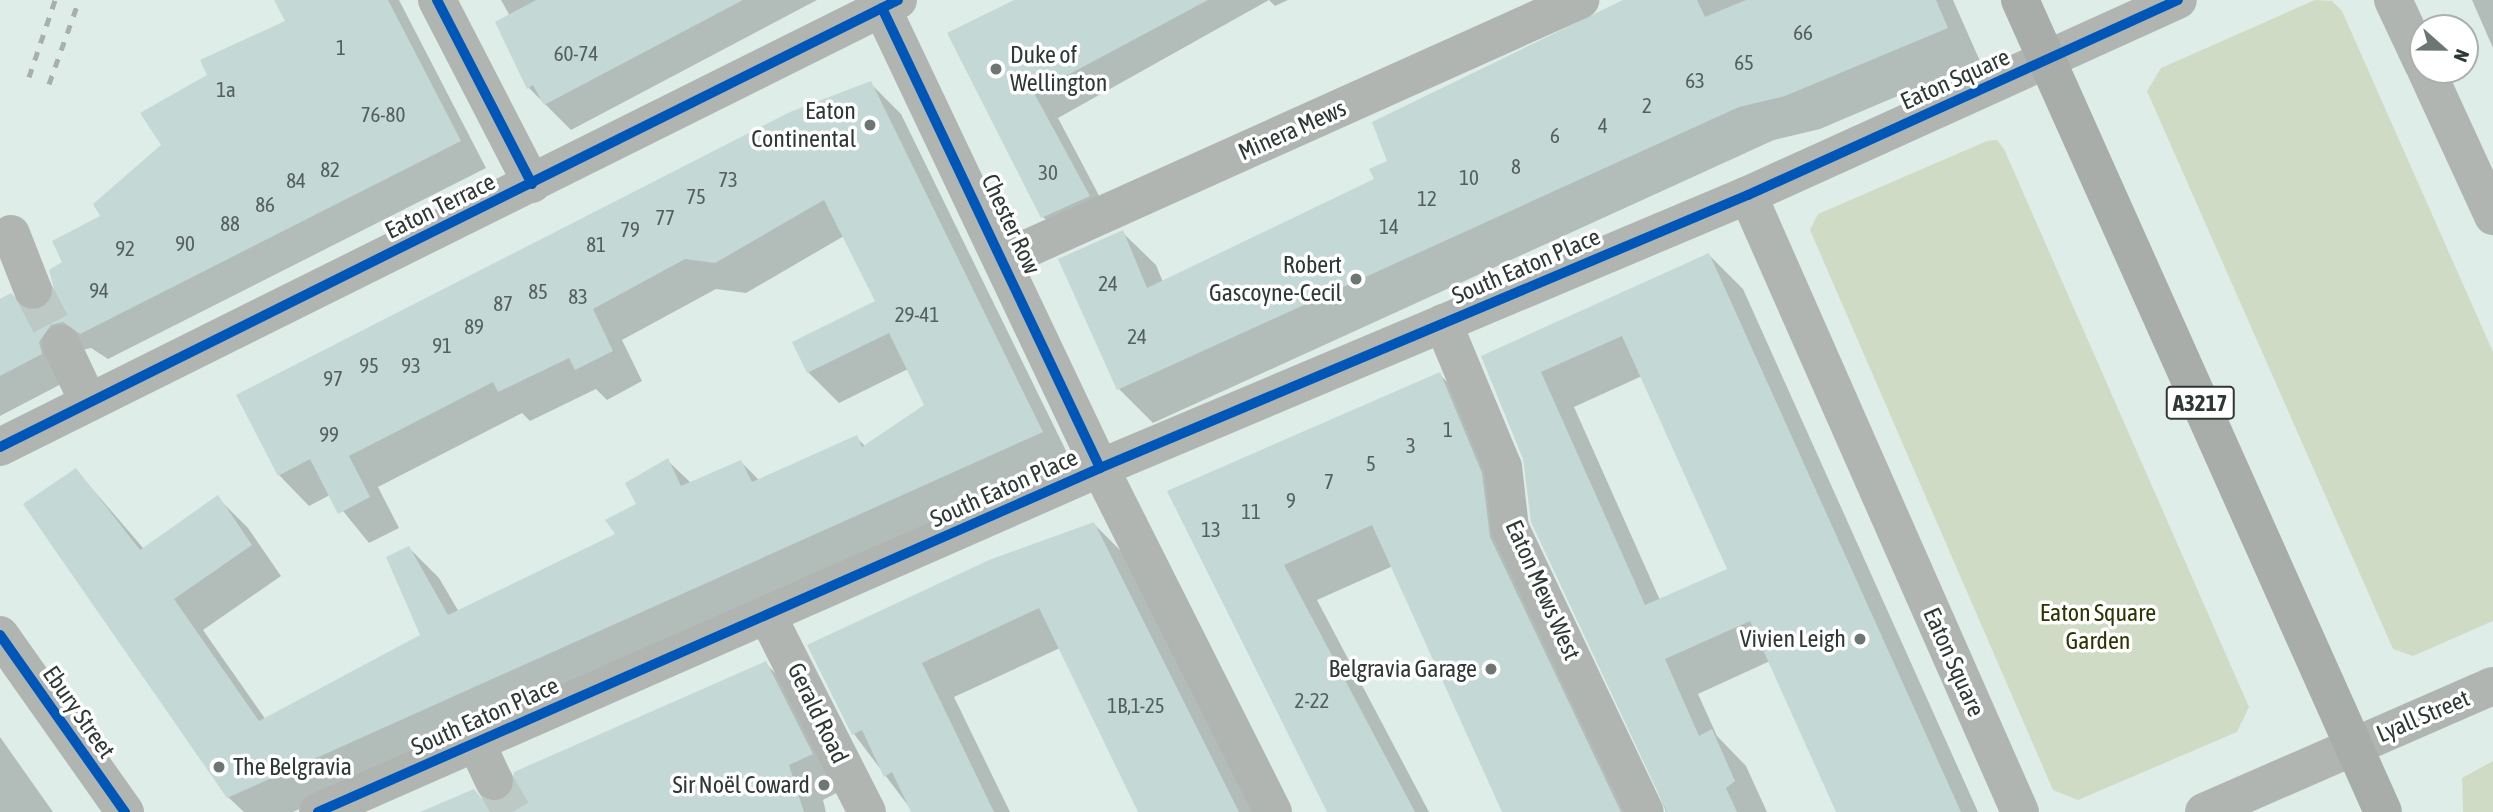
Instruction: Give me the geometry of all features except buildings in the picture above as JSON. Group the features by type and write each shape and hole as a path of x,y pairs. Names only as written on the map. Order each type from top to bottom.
{"main road":[{"name":"A3217","path":"2020,0 2046,61"},
{"name":"Eaton Square","path":"2046,61 2383,812"}],"street":[{"path":"437,0 532,184"},
{"name":"Minera Mews","path":"1004,259 1580,0"},
{"name":"Eaton Square","path":"2020,812 1748,195 2178,0"},
{"path":"2393,0 2409,34"},
{"name":"Eaton Terrace","path":"0,447 532,184 886,3"},
{"name":"Chester Row","path":"886,3 1100,468 1273,812"},
{"path":"2432,84 2493,216"},
{"name":"South Eaton Place","path":"318,812 1100,468 1748,195"},
{"path":"11,234 33,290"},
{"name":"Eaton Mews West","path":"1443,323 1503,467 1510,527 1645,812"},
{"path":"61,344 89,401"},
{"name":"Gerald Road","path":"767,615 867,812"},
{"name":"Ebury Street","path":"0,635 125,812"},
{"name":"Lyall Street","path":"2204,812 2493,686"},
{"path":"476,743 494,781"}],"green space":[{"path":"2315,0 2332,1 2342,11 2493,352 2493,621 2413,656 2393,649 2147,91 2161,68"},
{"name":"Eaton Square Garden","path":"1997,140 2004,149 2249,707 2237,732 2078,800 2053,790 1810,230 1818,214 1987,141"},
{"path":"2493,761 2493,812 2463,812 2462,778"}],"tunnel":[{"path":"33,290 61,344"},
{"path":"494,781 512,812"}],"railway":[{"path":"29,77 55,0"},
{"path":"49,84 79,0"}],"cycle path":[{"path":"437,0 532,184"},
{"path":"0,447 898,0"},
{"path":"318,812 1100,468 1748,195 2178,0"},
{"path":"882,8 1100,468"},
{"path":"0,635 125,812"}],"place":[{"name":"Duke of Wellington","path":"996,69"},
{"name":"Eaton Continental","path":"870,125"},
{"name":"Robert Gascoyne-Cecil","path":"1356,279"},
{"name":"Vivien Leigh","path":"1860,639"},
{"name":"Belgravia Garage","path":"1491,669"},
{"name":"The Belgravia","path":"219,767"},
{"name":"Sir Noël Coward","path":"824,785"}]}
